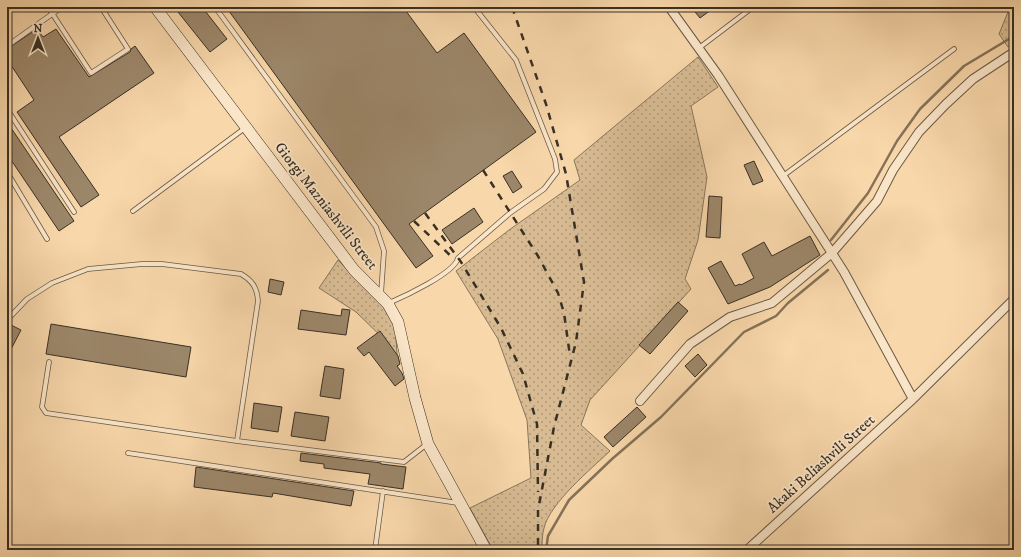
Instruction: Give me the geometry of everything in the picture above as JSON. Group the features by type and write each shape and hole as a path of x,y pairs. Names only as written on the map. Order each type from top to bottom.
{"street":[{"name":"Giorgi Mazniashvili Street","path":"155,7 354,270 385,300 398,322 414,398 428,444 486,550"},
{"path":"669,7 718,74 844,272 913,399"},
{"path":"640,401 690,344 730,317 772,303 832,253 877,201 893,170 919,132 973,79 1014,52"},
{"name":"Akaki Beliashvili Street","path":"747,550 913,399 1014,299"}],"lane":[{"path":"48,7 91,73 128,49 101,7"},
{"path":"7,46 62,7"},
{"path":"215,7 376,226 384,251 385,300 422,288 449,270 457,262 458,258 510,213 544,189 557,172 555,159 516,60 474,7"},
{"path":"698,48 753,7"},
{"path":"782,176 954,49"},
{"path":"7,110 74,212"},
{"path":"133,211 246,128"},
{"path":"7,172 47,239"},
{"path":"8,319 27,299 52,283 88,270 142,264 162,264 241,274 250,279 257,291 258,301 237,441"},
{"path":"49,362 42,407 46,413 237,441 404,462 428,444"},
{"path":"128,453 460,503"},
{"path":"375,550 383,491"}],"shaded area":[{"path":"1010,7 1014,7 1014,43 1008,47 999,34"},
{"path":"698,57 718,87 691,106 707,177 698,240 685,279 691,289 590,400 581,425 610,451 572,487 554,508 544,528 542,536 542,550 493,550 470,508 531,478 527,420 498,339 456,271 509,230 580,180 574,160"},
{"path":"338,260 388,312 395,327 398,366 390,345 356,312 319,288"}],"building":[{"path":"174,7 202,7 227,39 210,52"},
{"path":"226,7 403,7 437,53 464,33 536,132 409,224 433,256 416,268"},
{"path":"691,7 715,7 700,18"},
{"path":"37,29 43,37 56,29 89,77 130,52 135,46 154,73 59,137 99,195 81,207 17,112 34,100 7,59 7,49"},
{"path":"7,122 74,221 59,231 7,154"},
{"path":"754,161 763,181 753,185 744,165"},
{"path":"512,171 522,187 513,193 503,176"},
{"path":"709,196 722,197 720,238 706,237"},
{"path":"474,208 483,222 452,244 442,230"},
{"path":"810,236 820,255 770,287 728,304 708,268 721,261 735,286 741,285 754,278 742,254 764,242 772,256"},
{"path":"270,279 284,282 281,295 268,292"},
{"path":"678,302 688,311 650,354 639,345"},
{"path":"342,309 350,310 346,335 298,329 301,310 341,316"},
{"path":"7,323 21,330 7,357"},
{"path":"51,324 191,347 186,377 46,354"},
{"path":"380,331 398,356 400,364 397,366 404,379 395,386 369,352 364,356 357,348"},
{"path":"698,354 707,365 695,377 685,366"},
{"path":"325,366 344,369 340,399 320,396"},
{"path":"254,403 282,407 278,432 251,428"},
{"path":"637,407 646,417 613,447 604,437"},
{"path":"295,412 329,417 325,441 291,436"},
{"path":"301,453 406,467 403,489 368,484 370,474 324,468 324,464 300,461"},
{"path":"196,467 354,491 351,506 273,493 272,497 194,487"}],"waterway":[{"path":"831,240 868,193 897,141 920,109 964,66 1014,36"},
{"path":"546,550 548,536 569,500 612,459 661,417 744,332 776,316 788,303 828,270"}],"railway":[{"path":"512,7 546,104 566,174 584,282 576,342 554,427 538,510 538,550"},
{"path":"483,170 538,256 558,293 564,313 570,356"},
{"path":"425,213 461,262 501,328 523,374 537,424 538,492"},
{"path":"414,221 453,258"}]}
